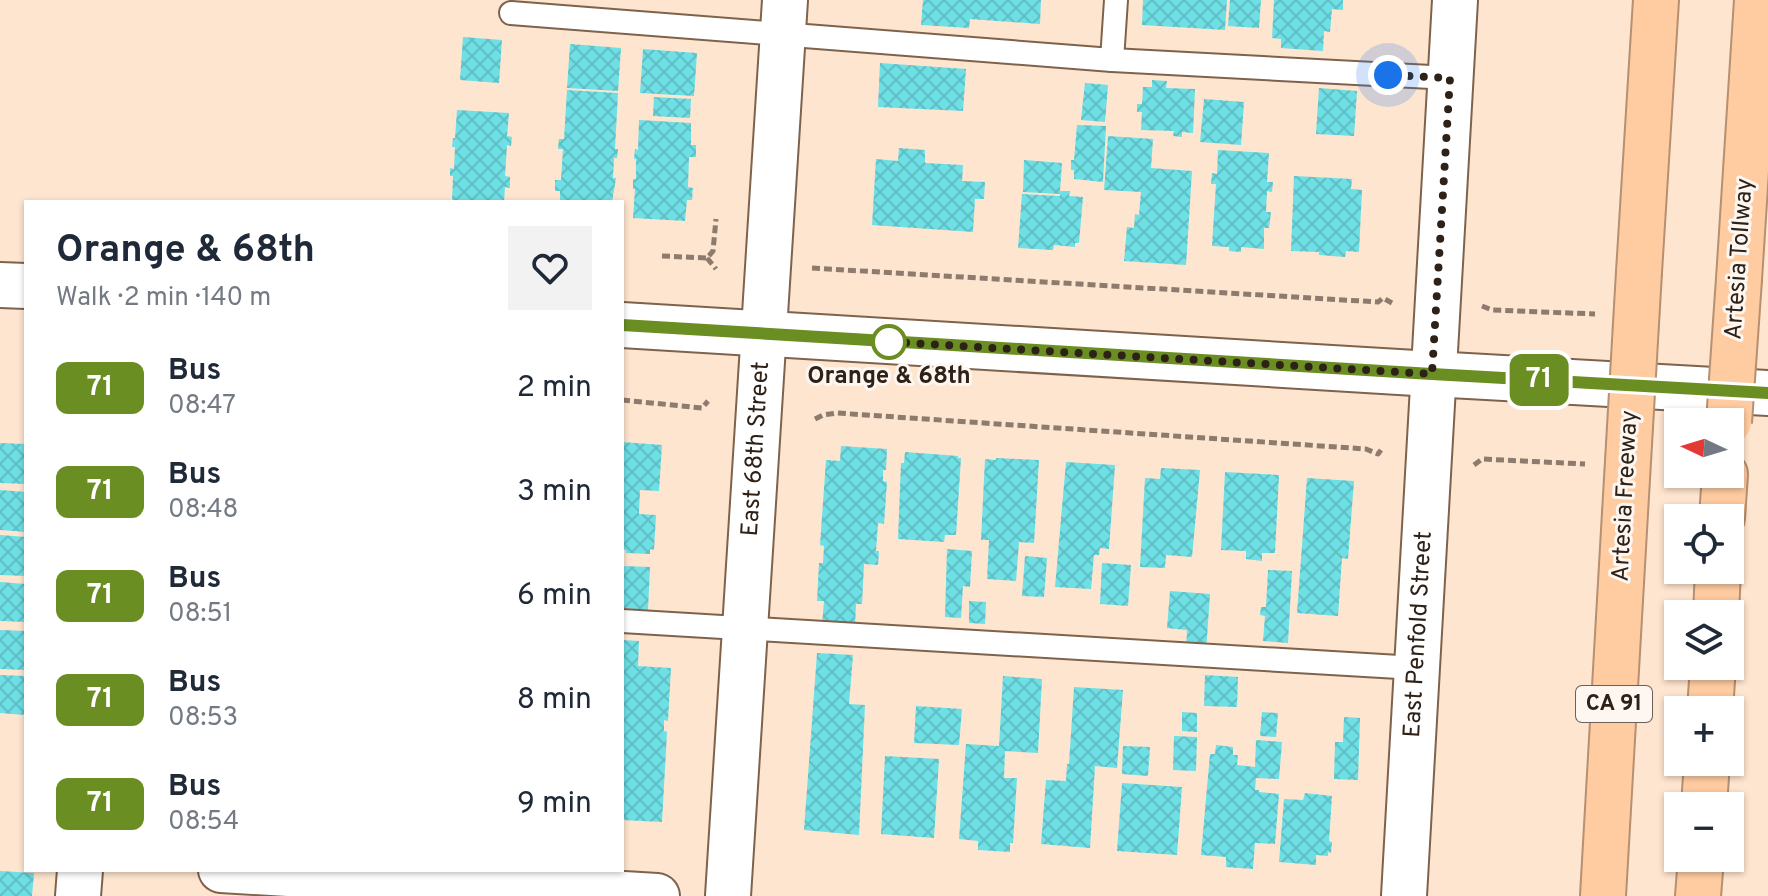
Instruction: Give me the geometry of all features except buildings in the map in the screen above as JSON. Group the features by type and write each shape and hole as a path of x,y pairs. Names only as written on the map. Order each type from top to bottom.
{"highway":[{"name":"Artesia Freeway","path":"1603,896 1656,0"},
{"name":"Artesia Tollway","path":"1730,408 1757,0"},
{"path":"1698,896 1700,872"}],"street":[{"name":"East Penfold Street","path":"1404,896 1455,0"},
{"name":"East 68th Street","path":"728,896 784,17"},
{"path":"0,285 24,286"},
{"path":"624,325 1768,393"},
{"path":"78,896 80,872"},
{"path":"255,872 657,896"}],"lane":[{"path":"1112,60 1116,0"},
{"path":"511,13 784,17 1112,60 1450,78"},
{"path":"624,621 1416,668"}],"path":[{"path":"707,258 713,251 716,219"},
{"path":"713,251 724,261"},
{"path":"662,256 707,258 716,269"},
{"path":"816,268 1378,302 1383,298 1392,303"},
{"path":"1477,304 1492,310 1600,315"},
{"path":"624,400 702,408 708,401"},
{"path":"815,419 837,413 1366,449 1378,454 1381,450"},
{"path":"1473,466 1482,459 1591,465"}],"bus line":[{"name":"71","path":"624,325 1768,393"}],"place":[{"name":"Orange & 68th","path":"889,342"}],"route":[{"path":"889,342 876,341 1432,374 1450,78 1388,75"}]}
